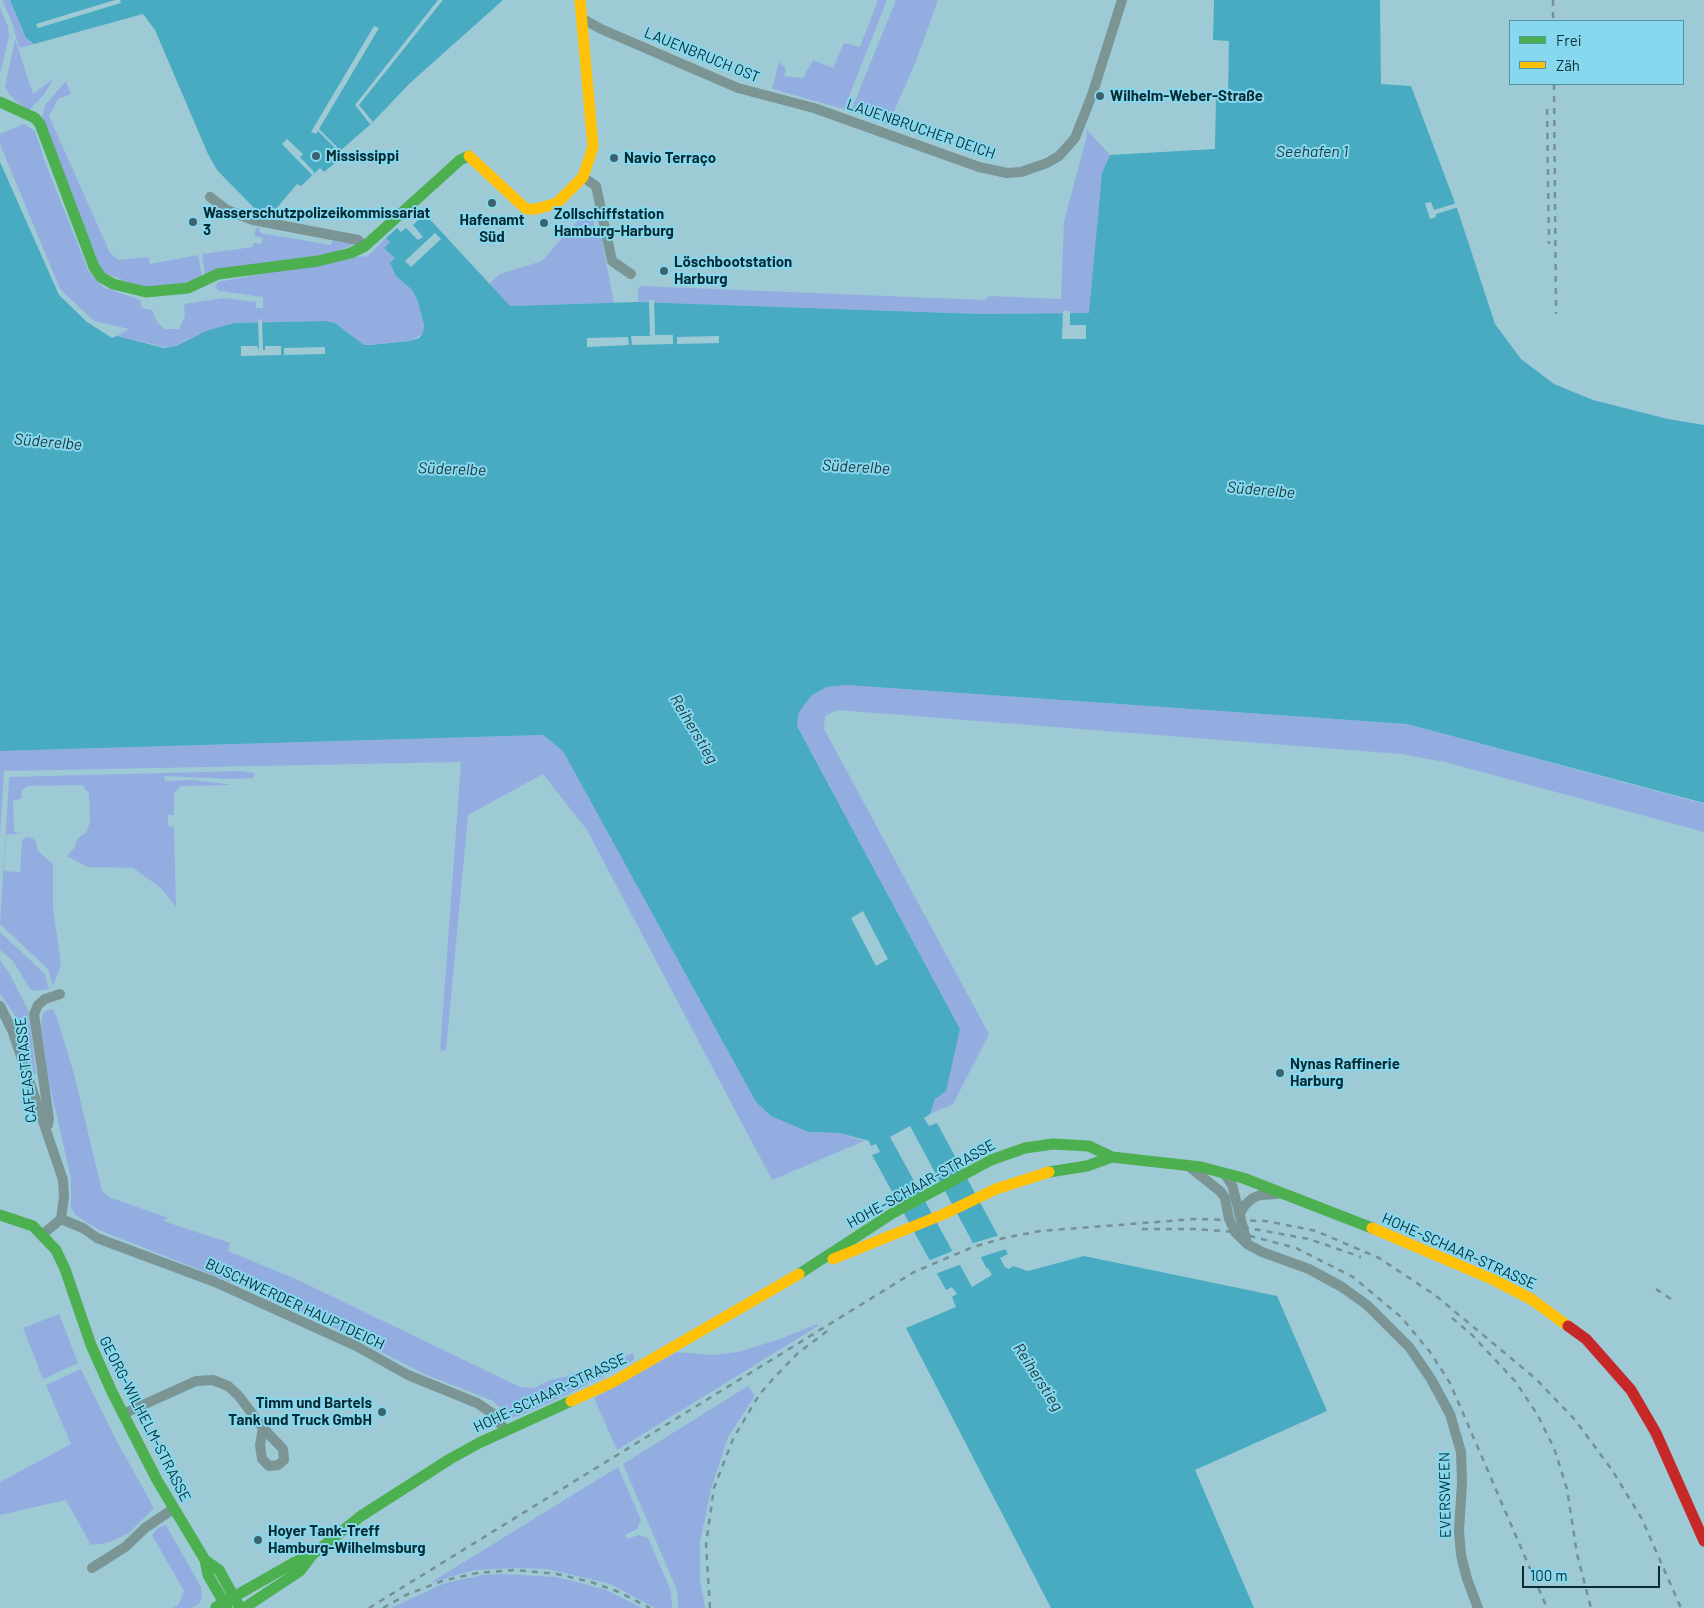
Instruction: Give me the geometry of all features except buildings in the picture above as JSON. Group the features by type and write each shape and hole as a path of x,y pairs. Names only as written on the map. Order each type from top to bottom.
{"main road":[{"path":"0,102 35,118 40,124 94,267 106,282 146,292 188,288 218,274 253,271 318,261 341,256 365,246 466,156 474,159 529,210 557,202 583,176 591,157 594,136 580,0"},
{"name":"HOHE-SCHAAR-STRASSE","path":"244,1608 300,1571 312,1555 356,1520 411,1482 464,1452 613,1382 809,1269 892,1213 1004,1154 1039,1145 1067,1144 1089,1146 1112,1157 1222,1171 1286,1194 1510,1287 1572,1327 1610,1364 1645,1412 1667,1455 1704,1541"},
{"name":"HOHE-SCHAAR-STRASSE","path":"809,1269 903,1231 988,1193 1048,1172 1087,1166 1112,1157"},
{"path":"0,1215 23,1221 43,1234"},
{"name":"GEORG-WILHELM-STRASSE","path":"43,1234 61,1259 87,1337 123,1414 173,1509 205,1560 208,1575 222,1606"},
{"name":"HOHE-SCHAAR-STRASSE","path":"222,1606 295,1562 312,1555"},
{"name":"GEORG-WILHELM-STRASSE","path":"205,1560 219,1570 240,1608"}],"street":[{"name":"LAUENBRUCHER DEICH","path":"814,108 992,171 1021,172 1047,163 1069,146 1080,128 1122,0"},
{"name":"LAUENBRUCH OST","path":"583,19 601,29 714,79 758,94 814,108"},
{"path":"583,176 596,186 612,262 632,274"},
{"path":"210,197 227,210 253,220 358,240 365,246"},
{"name":"CAFEASTRASSE","path":"47,1128 49,1119 34,1014 38,1005 45,999 60,994"},
{"path":"0,1006 12,1030 47,1128 63,1180 64,1197 61,1219 43,1234"},
{"path":"1187,1166 1212,1183 1225,1198 1232,1185 1243,1178"},
{"path":"1222,1171 1232,1185 1248,1244"},
{"path":"1239,1215 1245,1205 1256,1197 1268,1194 1286,1194"},
{"name":"EVERSWEEN","path":"1225,1198 1231,1225 1235,1232 1248,1244 1262,1252 1309,1268 1361,1300 1392,1328 1432,1379 1450,1414 1461,1452 1462,1482 1459,1530 1467,1580 1478,1608"},
{"name":"BUSCHWERDER HAUPTDEICH","path":"61,1219 83,1228 96,1238 215,1282 356,1346 408,1374 477,1403 495,1415 505,1432"},
{"path":"123,1414 191,1383 213,1380 228,1386 238,1395 263,1428"},
{"path":"92,1568 125,1547 154,1521 173,1509"}],"shaded area":[{"path":"2,0 10,0 26,38 34,44 19,48 13,25"},
{"path":"878,0 887,0 844,109 772,89 779,62 786,69 784,76 803,78 813,60 833,68 844,43 860,47"},
{"path":"896,0 938,0 916,61 888,125 851,111"},
{"path":"0,8 8,26 9,37 0,73"},
{"path":"15,39 33,94 53,79 44,95 30,109 24,108 10,95 5,87"},
{"path":"66,81 71,94 58,99 49,116 110,253 118,260 148,257 150,264 198,255 202,277 192,283 144,288 102,272 42,118 45,105"},
{"path":"24,124 35,131 45,162 88,270 103,287 140,300 142,308 152,310 157,322 165,329 179,329 185,316 184,304 224,298 256,302 256,308 263,308 263,297 219,291 215,287 218,282 362,256 367,257 386,238 390,242 395,259 396,276 412,290 417,299 424,325 423,334 410,341 364,345 335,323 326,321 234,323 206,331 170,348 117,336 129,329 94,321 60,289 0,144 0,134"},
{"path":"1086,129 1110,155 1102,173 1090,313 980,314 638,302 638,288 641,286 985,300 989,296 1061,299 1064,222 1087,135"},
{"path":"592,216 597,237 601,236 614,303 510,306 489,284 500,274 542,261 580,218"},
{"path":"259,227 260,233 331,245 332,241 354,244 327,255 205,275 202,254 253,247 254,243 261,244 263,238 254,236 256,228"},
{"path":"846,685 1407,724 1704,804 1704,832 1445,762 1401,754 837,710 825,716 824,729 989,1034 953,1104 930,1114 960,1029 797,726 799,712 812,695 827,687"},
{"path":"543,735 563,750 756,1102 809,1132 840,1133 864,1141 772,1180 587,830 543,774 468,815 446,1050 440,1051 461,762 4,771 0,837 0,751"},
{"path":"240,771 255,773 253,778 233,779 164,776 165,781 193,780 233,785 181,786 174,793 174,815 168,815 168,826 174,827 176,907 161,888 133,868 88,867 67,856 74,848 78,838 86,833 90,822 89,793 82,785 27,786 22,790 21,799 13,800 14,832 23,833 6,835 4,871 20,872 22,840 27,837 36,841 37,850 53,864 53,908 61,964 53,986 48,969 0,924 9,780 10,777"},
{"path":"0,932 45,974 49,989 36,991 30,989 13,961 0,950"},
{"path":"0,960 8,971 28,1010 36,1073 34,1074 14,1014 0,994"},
{"path":"53,1009 57,1018 74,1074 102,1191 109,1197 168,1218 163,1221 230,1243 228,1251 298,1280 520,1387 534,1388 550,1380 568,1376 634,1353 634,1360 564,1396 516,1417 511,1417 491,1400 424,1374 327,1324 251,1290 99,1230 75,1215 71,1208 71,1178 48,1078 41,1026 43,1013"},
{"path":"59,1314 78,1363 43,1379 23,1328"},
{"path":"817,1324 818,1326 617,1450 594,1398 677,1352 713,1355 738,1352 780,1339"},
{"path":"81,1369 115,1438 154,1508 129,1533 108,1543 91,1545 66,1500 0,1515 0,1482 71,1444 46,1385"},
{"path":"748,1386 755,1396 728,1437 711,1489 700,1542 700,1580 705,1608 678,1608 677,1590 623,1464"},
{"path":"618,1467 641,1520 637,1529 625,1535 627,1539 639,1535 648,1538 671,1591 672,1608 655,1608 610,1584 548,1569 474,1570 430,1583"},
{"path":"166,1525 201,1587 202,1598 199,1604 192,1608 173,1608 179,1604 184,1591 152,1535 158,1528"},
{"path":"504,1574 556,1577 581,1583 606,1590 642,1608 391,1608 445,1583 483,1575"}],"water":[{"path":"10,0 503,0 409,84 373,122 331,159 335,163 324,172 320,168 301,186 297,184 270,216 260,214 217,170 208,154 155,30 143,14 34,44 26,38"},
{"path":"1214,0 1380,0 1381,84 1411,86 1458,211 1495,324 1521,359 1554,384 1593,400 1668,419 1704,425 1704,803 1407,724 846,685 827,687 812,695 799,712 797,726 960,1029 946,1091 935,1099 930,1114 924,1118 929,1126 937,1123 1008,1254 1000,1258 1005,1267 1009,1269 1013,1266 1028,1271 1084,1256 1277,1296 1327,1411 1195,1470 1254,1608 1051,1608 906,1328 956,1307 952,1297 957,1294 952,1287 946,1290 872,1155 880,1152 876,1144 871,1146 869,1141 840,1133 809,1132 771,1116 756,1102 563,751 543,735 0,751 0,162 59,295 87,322 112,338 117,336 164,348 176,346 206,331 234,323 326,321 335,323 364,345 410,341 419,338 423,333 424,325 417,299 412,290 396,276 390,263 395,258 384,248 390,242 386,238 397,228 401,232 406,228 418,240 423,237 413,225 425,214 510,306 638,302 980,314 1089,313 1102,173 1110,155 1215,149 1216,94 1228,94 1229,41 1213,40","holes":["910,1126 992,1275 972,1287 890,1137"]}],"pier":[{"path":"120,0 121,3 38,28 36,24"},
{"path":"438,0 443,0 359,105 373,122 370,124 355,105"},
{"path":"374,26 379,28 319,129 343,153 341,154 318,131 316,134 311,132"},
{"path":"287,139 303,154 300,157 314,172 313,176 282,144"},
{"path":"1431,202 1434,210 1457,203 1459,207 1436,214 1436,217 1430,219 1425,203"},
{"path":"435,233 441,239 411,267 405,261"},
{"path":"649,300 654,300 655,335 673,335 673,344 632,345 631,336 650,336"},
{"path":"1063,311 1070,311 1070,325 1086,325 1086,339 1062,339"},
{"path":"262,319 263,350 265,350 265,346 281,346 281,355 241,356 241,346 257,346 259,350 258,320"},
{"path":"719,336 719,343 677,344 677,337"},
{"path":"628,337 629,345 587,347 587,338"},
{"path":"325,347 325,354 284,355 284,348"},
{"path":"863,911 888,959 876,966 851,918"},
{"path":"1000,1235 1006,1249 978,1258 970,1244"},
{"path":"955,1250 962,1264 935,1274 928,1261"}],"railway":[{"path":"1553,0 1553,20"},
{"path":"1554,85 1556,314"},
{"path":"1547,109 1549,244"},
{"path":"369,1608 914,1272 973,1247 1004,1238 1040,1231 1195,1219 1266,1221 1316,1231 1379,1258 1435,1295 1536,1379 1576,1421 1612,1470 1642,1519 1681,1608"},
{"path":"1243,1227 1309,1239 1361,1257"},
{"path":"1142,1229 1195,1229 1235,1232 1296,1248 1353,1277 1401,1317 1430,1352 1450,1383 1547,1608"},
{"path":"1656,1289 1674,1301"},
{"path":"1452,1318 1472,1335 1515,1381 1537,1414 1554,1448 1567,1489 1577,1554 1591,1608"},
{"path":"710,1608 706,1544 714,1488 733,1439 759,1395 772,1380 798,1353 830,1329"},
{"path":"383,1608 406,1595 442,1581 477,1573 515,1570 557,1574 591,1582 619,1592 650,1608"}],"traffic: fast":[{"path":"0,102 35,118 40,124 94,267 101,277 113,284 146,292 188,288 218,274 318,261 351,253 365,246 460,160 469,156"},
{"path":"799,1274 893,1213 991,1160 1025,1148 1053,1144 1089,1146 1112,1157 1201,1167 1243,1178 1372,1228"},
{"path":"1049,1172 1087,1166 1112,1157"},
{"path":"0,1215 33,1226 56,1250 65,1269 91,1345 112,1392 157,1480 205,1560 208,1575 227,1608"},
{"path":"244,1608 300,1571 312,1555 361,1516 450,1459 479,1443 571,1401"},
{"path":"216,1607 295,1562 310,1556"},
{"path":"205,1560 219,1570 239,1606"}],"traffic: slow":[{"path":"469,156 526,209 536,209 557,203 583,177 593,147 580,0"},
{"path":"833,1259 944,1214 996,1189 1049,1172"},
{"path":"1372,1228 1494,1280 1531,1299 1568,1326"},
{"path":"571,1401 613,1382 799,1274"}],"traffic: jam":[{"path":"1568,1326 1586,1339 1631,1390 1656,1433 1704,1541"}],"place":[{"name":"Wilhelm-Weber-Straße","path":"1100,96"},
{"name":"Mississippi","path":"316,156"},
{"name":"Navio Terraço","path":"614,158"},
{"name":"Hafenamt Süd","path":"492,203"},
{"name":"Wasserschutzpolizeikommissariat 3","path":"193,222"},
{"name":"Zollschiffstation Hamburg-Harburg","path":"544,223"},
{"name":"Löschbootstation Harburg","path":"664,271"},
{"name":"Nynas Raffinerie Harburg","path":"1280,1073"},
{"name":"Timm und Bartels Tank und Truck GmbH","path":"382,1412"},
{"name":"Hoyer Tank-Treff Hamburg-Wilhelmsburg","path":"258,1540"}],"water label":[{"name":"Seehafen 1","path":"1312,152"},
{"name":"Süderelbe","path":"48,442"},
{"name":"Süderelbe","path":"856,467"},
{"name":"Süderelbe","path":"452,469"},
{"name":"Süderelbe","path":"1261,490"},
{"name":"Reiherstieg","path":"694,729"},
{"name":"Reiherstieg","path":"1038,1377"}]}
